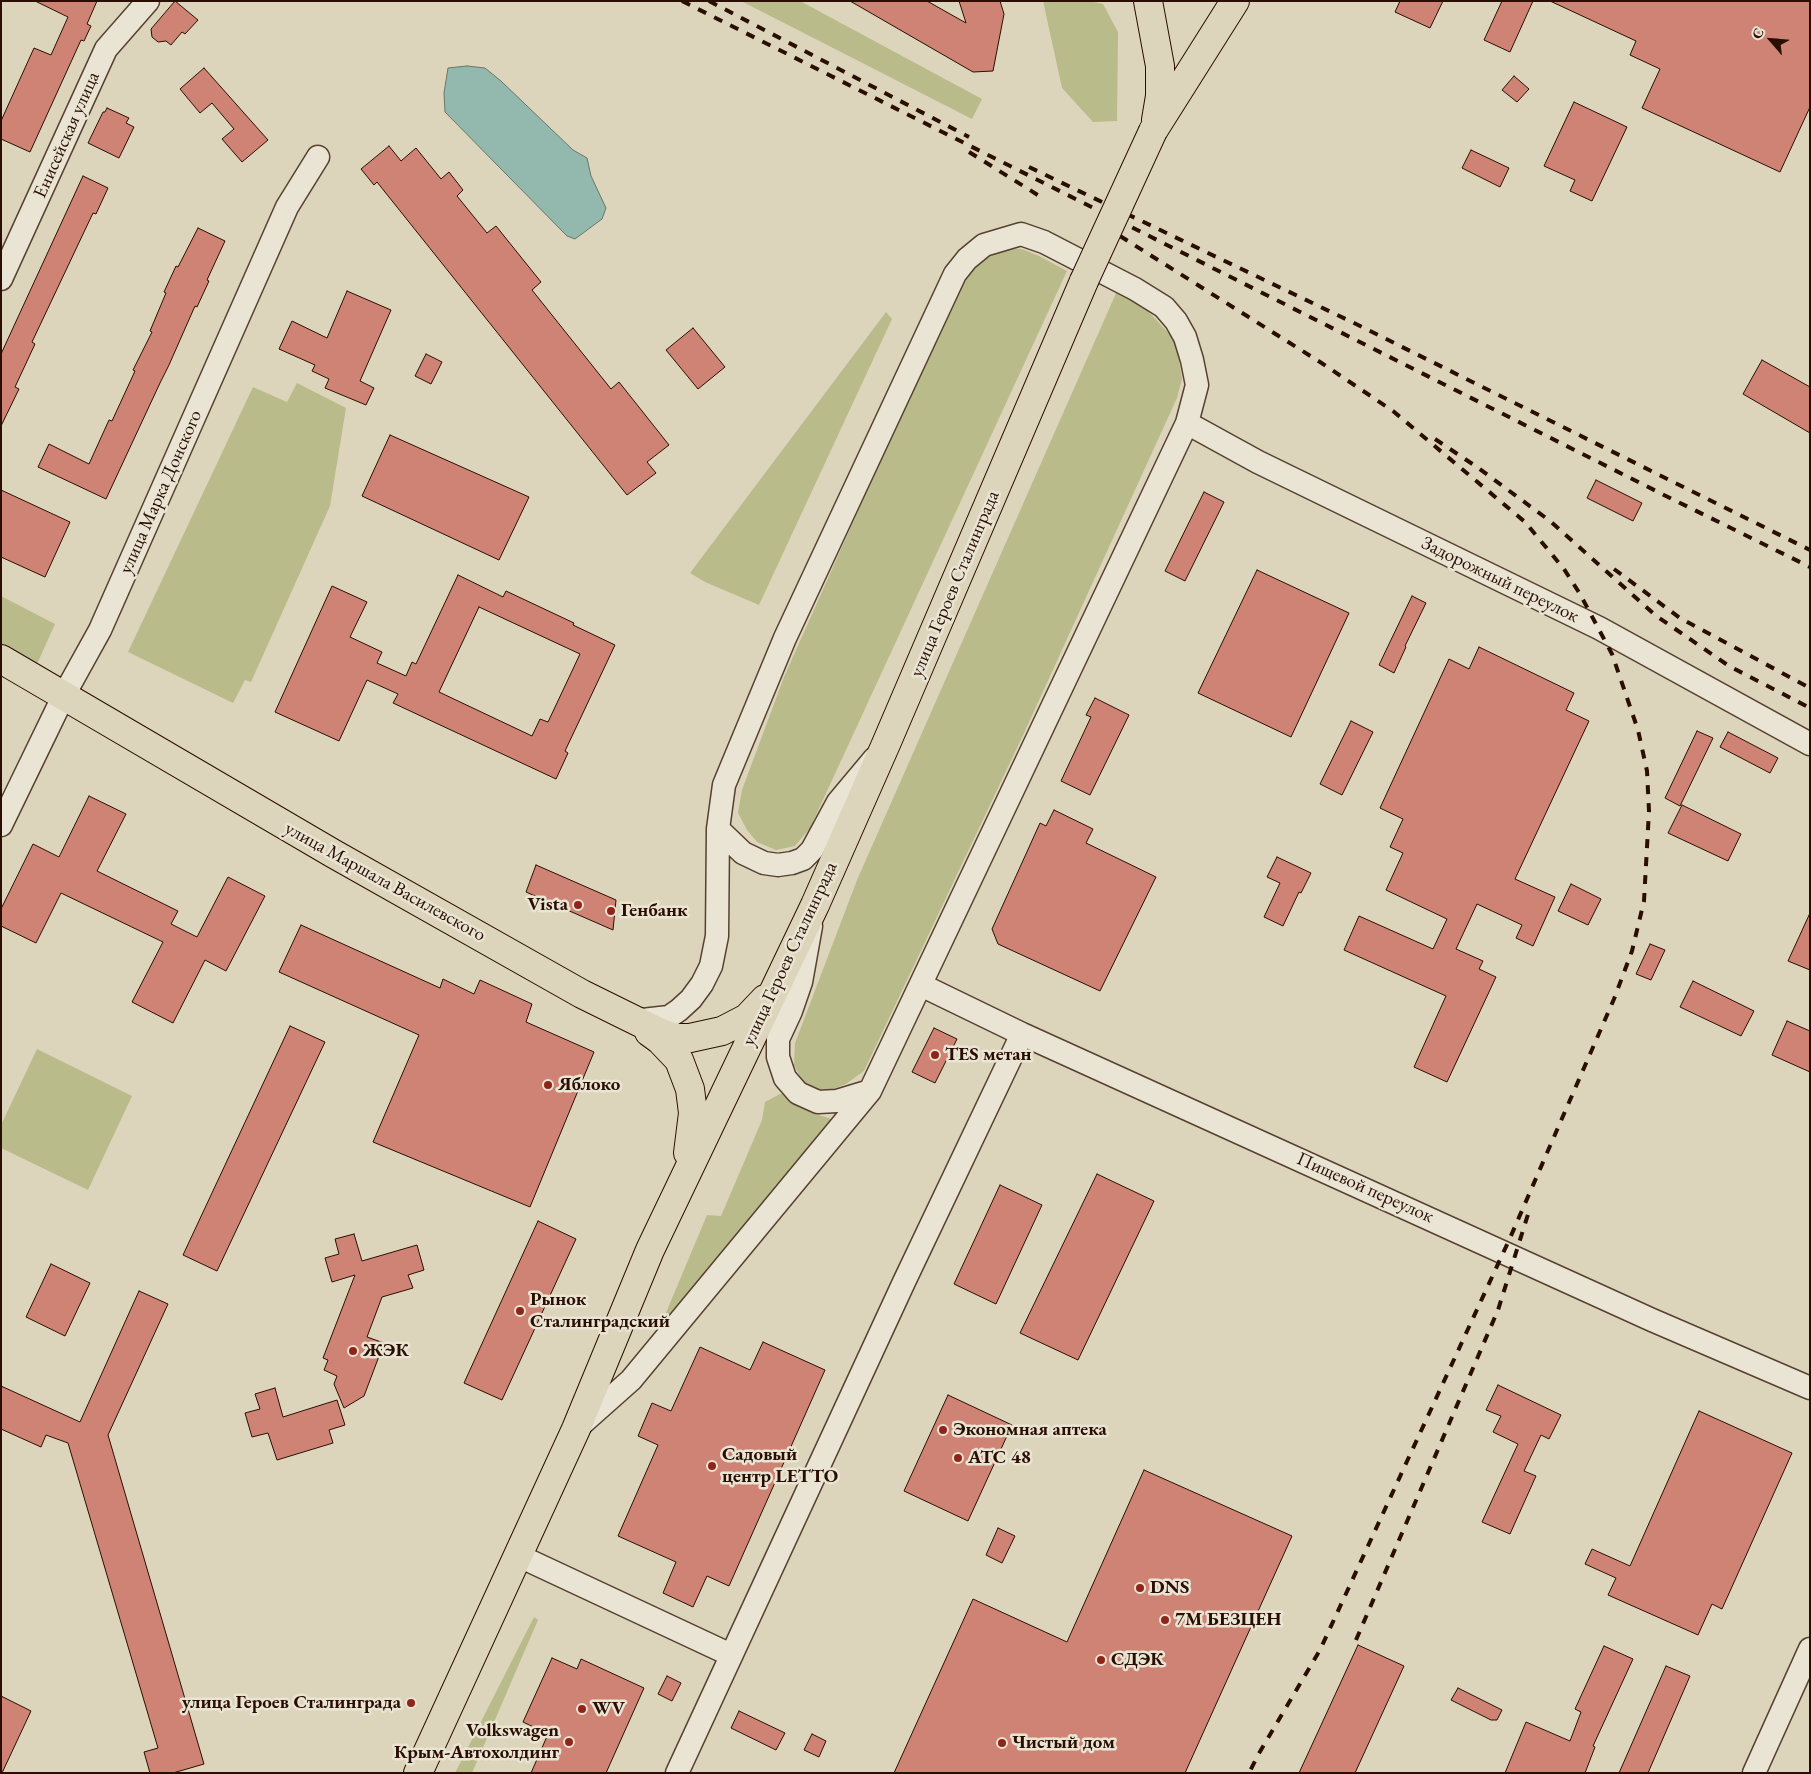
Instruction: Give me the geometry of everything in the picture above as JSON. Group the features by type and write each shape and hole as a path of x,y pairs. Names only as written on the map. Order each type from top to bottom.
{"main road":[{"path":"1153,131 1235,1"},
{"path":"1149,6 1160,66 1160,96 1153,131"},
{"name":"улица Героев Сталинграда","path":"418,1773 576,1429 650,1250 815,905 1084,281 1153,131"},
{"name":"улица Маршала Василевского","path":"1,659 334,854 582,994 633,1021 661,1033 676,1038 690,1038 722,1031 748,1018 774,990"},
{"path":"633,1021 660,1040 679,1060 690,1088 693,1114 683,1182"}],"street":[{"name":"Енисейская улица","path":"1,278 106,49 148,1"},
{"name":"улица Марка Донского","path":"1,825 64,695 100,630 287,207 318,157"},
{"path":"576,1429 631,1380 870,1091 1187,423 1197,385 1185,337 1176,321 1164,307 1135,288 1044,242 1021,234 984,245 966,259 945,292 785,638 724,785 718,829 717,936 711,966 702,984 691,999 669,1017 633,1021"},
{"name":"Задорожный переулок","path":"1187,423 1258,462 1599,628 1810,744"},
{"path":"718,829 744,853 764,863 792,864 803,859 812,850 838,802 886,744"},
{"path":"815,905 801,982 791,1011 778,1039 778,1058 785,1078 798,1093 818,1102 837,1101 870,1091"},
{"name":"Пищевой переулок","path":"921,985 1022,1034 1652,1320 1810,1388"},
{"path":"677,1773 904,1282 1022,1034"},
{"path":"517,1554 731,1654"},
{"path":"1754,1773 1810,1649"}],"green space":[{"path":"741,1 800,1 982,99 972,119"},
{"path":"1043,1 1089,1 1103,4 1118,32 1117,121 1093,122 1062,88"},
{"path":"1003,248 1022,249 1067,271 810,828 795,846 776,850 757,842 747,830 738,813 742,790 784,677 965,271"},
{"path":"1117,291 1148,311 1173,338 1177,348 1182,379 1177,398 1025,731 864,1071 846,1084 831,1090 817,1089 803,1082 794,1065 795,1043 857,880"},
{"path":"886,312 892,319 759,605 705,582 690,573"},
{"path":"297,383 346,408 330,506 251,682 245,680 233,703 128,652 253,387 287,402"},
{"path":"1,596 55,624 37,664 1,644"},
{"path":"37,1049 132,1096 88,1190 1,1148 1,1125"},
{"path":"780,1094 788,1094 809,1112 835,1120 660,1327 707,1215 721,1216 762,1120 765,1102"},
{"path":"534,1617 538,1620 472,1773 455,1773"}],"water":[{"path":"467,66 485,68 573,150 587,158 591,176 606,208 602,219 575,239 567,236 445,112 444,93 448,68"}],"building":[{"path":"35,1 97,1 87,24 91,26 84,41 81,40 30,152 1,139 1,121 34,48 51,55 68,17"},
{"path":"175,1 198,20 185,34 182,32 171,45 166,41 158,42 152,37 151,29"},
{"path":"850,1 927,1 966,23 959,1 1000,1 1004,14 993,71 973,72"},
{"path":"1400,1 1443,1 1430,28 1395,12"},
{"path":"1502,1 1533,1 1510,52 1484,40"},
{"path":"1550,1 1810,1 1810,107 1780,172 1642,108 1660,69 1630,55 1636,41"},
{"path":"204,68 268,140 242,162 222,139 234,129 212,103 200,113 180,89"},
{"path":"1514,76 1529,89 1517,102 1502,90"},
{"path":"1574,102 1627,127 1592,201 1570,191 1575,180 1544,166"},
{"path":"107,108 129,118 126,123 134,127 119,158 88,143 103,112"},
{"path":"389,146 401,161 416,148 441,179 449,172 463,190 457,196 487,233 496,226 541,282 532,290 611,389 619,382 669,445 647,462 656,473 627,495 377,182 374,185 361,169"},
{"path":"1471,150 1509,168 1500,187 1462,168"},
{"path":"83,176 108,188 96,214 93,213 32,342 35,344 15,387 19,389 1,426 1,354"},
{"path":"198,228 225,241 207,280 209,281 197,307 195,306 106,499 38,467 49,444 89,464 109,420 112,421 135,371 133,370 152,332 150,331 166,293 164,292 176,266 178,267"},
{"path":"347,291 391,310 360,381 374,388 366,405 325,388 329,379 312,371 315,365 279,349 292,321 327,338"},
{"path":"693,328 725,367 698,389 666,350"},
{"path":"426,354 442,362 431,384 415,376"},
{"path":"1762,360 1810,387 1810,433 1743,394"},
{"path":"390,435 529,497 499,560 362,496"},
{"path":"1596,480 1642,503 1633,521 1587,498"},
{"path":"1,490 70,522 45,577 1,557"},
{"path":"1204,492 1224,502 1185,581 1165,571"},
{"path":"1257,570 1349,613 1291,737 1198,693"},
{"path":"458,575 503,597 506,591 574,623 573,625 615,645 565,751 568,753 556,779 393,703 398,694 367,680 339,741 275,712 332,586 367,602 350,637 382,652 377,663 406,676 412,662 416,664","holes":["479,607 580,654 548,722 540,719 532,736 439,692"]},
{"path":"1412,596 1426,603 1394,673 1379,665"},
{"path":"1479,647 1574,693 1566,710 1589,721 1515,879 1555,897 1533,946 1516,938 1522,925 1477,904 1456,949 1483,961 1479,969 1496,977 1447,1082 1414,1067 1446,996 1344,950 1359,916 1433,949 1447,919 1386,890 1403,853 1390,847 1403,819 1380,808 1449,659 1469,669"},
{"path":"1095,698 1129,715 1090,795 1061,781 1091,717 1086,715"},
{"path":"1351,721 1373,732 1342,795 1320,784"},
{"path":"1697,731 1713,738 1680,806 1665,798"},
{"path":"1728,732 1778,758 1770,773 1720,747"},
{"path":"89,796 126,814 97,871 178,911 171,924 197,937 228,877 265,896 226,971 205,960 173,1023 132,1002 163,942 61,893 36,943 1,926 1,909 33,844 59,857"},
{"path":"1682,805 1741,834 1728,861 1668,833"},
{"path":"1054,810 1093,829 1086,843 1156,877 1100,991 998,944 992,929 1040,823 1046,826"},
{"path":"1277,857 1311,873 1301,893 1299,892 1283,926 1264,917 1280,883 1267,877"},
{"path":"536,865 616,900 613,930 526,892"},
{"path":"1571,884 1601,899 1588,925 1558,911"},
{"path":"1810,913 1810,970 1788,961"},
{"path":"301,925 440,988 443,979 474,994 480,980 532,1004 526,1022 594,1052 530,1207 373,1142 419,1035 279,972"},
{"path":"1650,944 1665,950 1651,980 1636,974"},
{"path":"1693,981 1754,1011 1741,1036 1680,1007"},
{"path":"1787,1021 1810,1031 1810,1072 1772,1055"},
{"path":"290,1026 325,1042 217,1271 183,1255"},
{"name":"TES метан","path":"934,1028 957,1039 935,1083 912,1072"},
{"path":"1097,1174 1154,1201 1078,1360 1020,1333"},
{"path":"1000,1185 1042,1205 996,1304 954,1284"},
{"name":"Рынок Сталинградский","path":"538,1221 576,1239 502,1400 464,1383"},
{"path":"354,1234 362,1261 417,1245 424,1270 408,1275 413,1288 382,1297 367,1337 384,1343 364,1396 344,1408 334,1384 337,1376 324,1370 328,1360 323,1358 355,1275 332,1282 325,1258 339,1254 335,1239"},
{"path":"51,1264 90,1283 65,1336 26,1317"},
{"path":"139,1291 168,1304 108,1435 204,1764 173,1773 150,1773 144,1752 158,1748 68,1443 46,1435 41,1447 1,1429 1,1386 80,1422"},
{"path":"763,1342 825,1370 729,1586 707,1576 693,1607 663,1593 676,1562 618,1536 658,1445 638,1436 652,1403 671,1411 700,1347 750,1370"},
{"path":"1498,1385 1561,1415 1549,1439 1541,1435 1524,1471 1536,1476 1510,1534 1482,1522 1518,1444 1493,1432 1501,1416 1486,1410"},
{"path":"275,1388 283,1417 337,1400 345,1425 329,1430 333,1443 277,1460 268,1433 252,1437 245,1413 260,1409 255,1394"},
{"name":"АТС 48","path":"948,1395 1012,1425 968,1521 904,1491"},
{"path":"1699,1411 1792,1453 1722,1609 1712,1604 1698,1635 1608,1595 1616,1578 1585,1564 1592,1549 1630,1566"},
{"name":"7М БЕЗЦЕН","path":"1144,1470 1292,1536 1185,1773 894,1773 973,1599 1067,1642"},
{"path":"998,1528 1015,1536 1002,1563 986,1555"},
{"path":"1358,1645 1404,1666 1355,1773 1299,1773"},
{"path":"1604,1646 1633,1659 1593,1746 1595,1747 1585,1773 1505,1773 1526,1722 1570,1741 1581,1712 1575,1709"},
{"name":"WV","path":"552,1658 577,1669 581,1659 644,1688 606,1773 531,1773 548,1734 523,1722"},
{"path":"1666,1666 1690,1676 1648,1773 1619,1773"},
{"path":"667,1676 681,1683 672,1701 658,1694"},
{"path":"1458,1688 1502,1710 1497,1720 1491,1720 1451,1700"},
{"path":"1,1696 31,1711 2,1773 1,1773"},
{"path":"739,1711 785,1733 776,1750 731,1728"},
{"path":"812,1734 826,1741 819,1757 804,1750"}],"railway":[{"path":"682,1 1810,567"},
{"path":"709,1 969,137"},
{"path":"969,152 1041,197"},
{"path":"1029,167 1354,323 1810,550"},
{"path":"1120,236 1320,362 1393,411 1525,522 1564,569 1580,594 1612,654 1638,730 1647,771 1649,811 1644,901 1632,951 1614,999 1510,1238 1320,1650 1249,1773"},
{"path":"1435,439 1477,467 1550,521 1655,615 1729,666 1810,708"},
{"path":"1614,569 1680,618 1810,688"},
{"path":"1356,1640 1498,1310 1530,1208"}],"place":[{"name":"Vista","path":"578,905"},
{"name":"Генбанк","path":"611,911"},
{"name":"TES метан","path":"935,1055"},
{"name":"Яблоко","path":"548,1085"},
{"name":"Рынок Сталинградский","path":"520,1311"},
{"name":"ЖЭК","path":"353,1351"},
{"name":"Экономная аптека","path":"943,1430"},
{"name":"АТС 48","path":"958,1458"},
{"name":"Садовый центр LETTO","path":"712,1466"},
{"name":"DNS","path":"1140,1588"},
{"name":"7М БЕЗЦЕН","path":"1165,1620"},
{"name":"СДЭК","path":"1101,1660"},
{"name":"улица Героев Сталинграда","path":"411,1703"},
{"name":"WV","path":"582,1709"},
{"name":"Volkswagen Крым-Автохолдинг","path":"569,1742"},
{"name":"Чистый дом","path":"1002,1743"}]}
